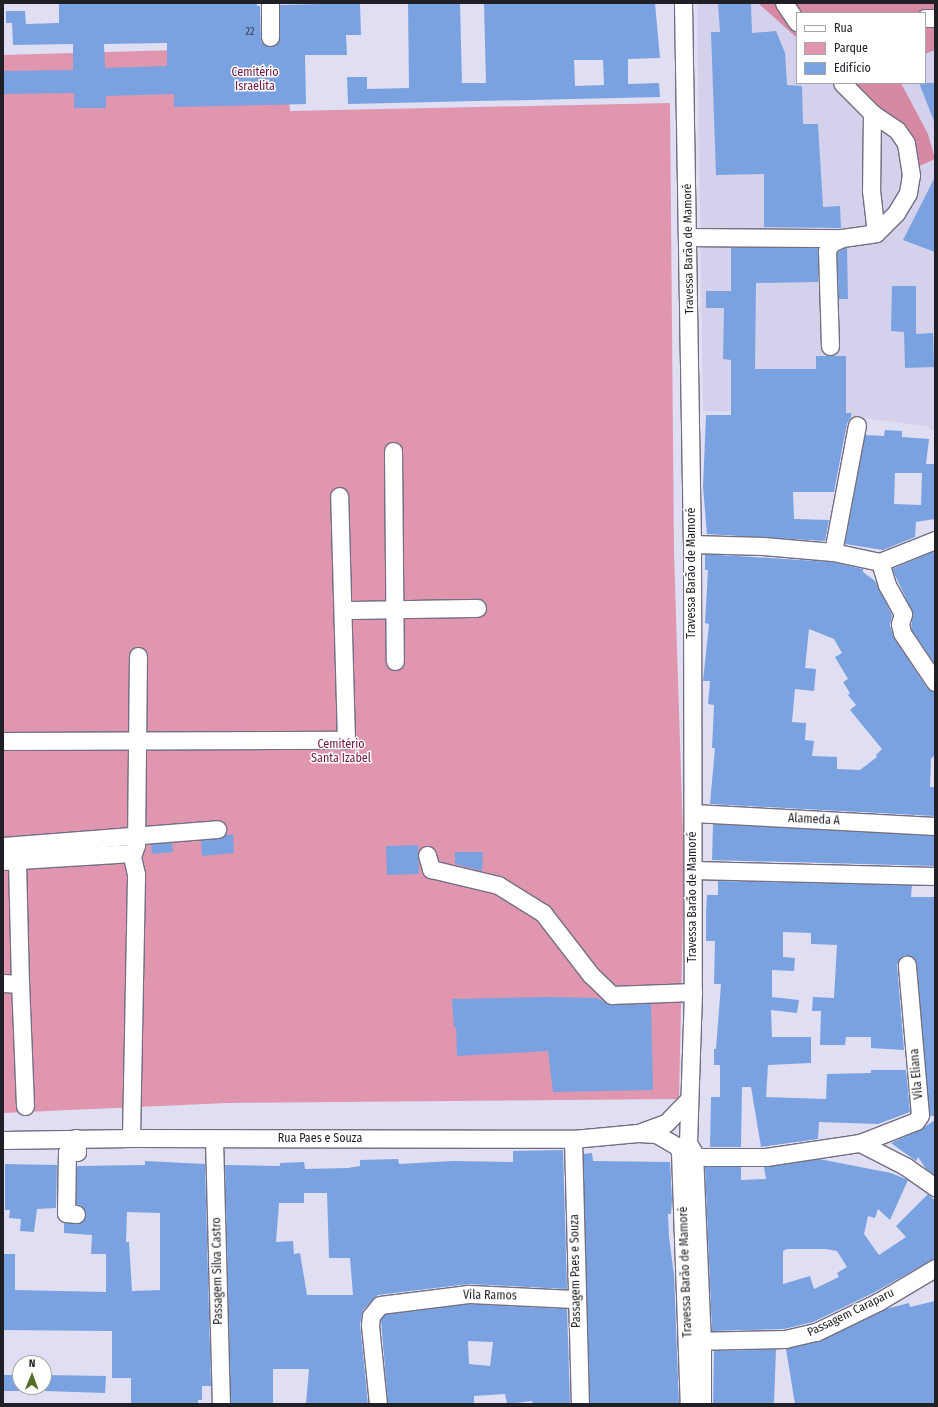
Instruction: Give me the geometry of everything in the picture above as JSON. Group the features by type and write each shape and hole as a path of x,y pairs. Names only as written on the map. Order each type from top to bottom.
{"street":[{"path":"270,3 270,37"},
{"name":"Travessa Barão de Mamoré","path":"683,3 689,237 693,813 693,992 687,1151 695,1341 702,1404"},
{"path":"784,3 796,19"},
{"path":"689,237 842,238 876,233 896,213 908,193 911,175 906,143 897,130 872,113 843,84"},
{"path":"872,113 871,190 876,233"},
{"path":"830,346 827,251 830,244 842,238"},
{"path":"833,552 857,425"},
{"path":"393,451 396,662"},
{"path":"5,741 137,739 346,740 339,496"},
{"path":"692,544 763,546 833,552 880,562 935,540"},
{"path":"880,562 887,585 903,614 900,624 902,633 935,682"},
{"path":"342,610 477,608"},
{"path":"131,1138 136,874 133,853 136,835 138,656"},
{"name":"Alameda A","path":"693,813 935,826"},
{"path":"3,846 217,829"},
{"path":"25,1106 20,981 10,860 133,853"},
{"path":"427,855 431,869 498,885 543,913 590,975 612,995 693,992"},
{"path":"693,870 935,876"},
{"name":"Vila Eliana","path":"860,1143 916,1121 920,1115 907,966"},
{"path":"3,983 20,984 20,981"},
{"name":"Rua Paes e Souza","path":"638,1133 666,1123 688,1100"},
{"name":"Rua Paes e Souza","path":"3,1140 76,1138 573,1139 638,1133 656,1134 687,1151"},
{"path":"76,1138 77,1152 67,1152 66,1213 76,1214"},
{"name":"Passagem Silva Castro","path":"214,1139 221,1404"},
{"name":"Passagem Paes e Souza","path":"573,1139 575,1299 580,1404"},
{"path":"687,1151 766,1157 860,1143 905,1166 935,1187"},
{"name":"Passagem Caraparu","path":"695,1341 785,1339 816,1332 878,1302 935,1268"},
{"name":"Vila Ramos","path":"378,1404 370,1325 371,1316 380,1305 468,1294 575,1299"},
{"name":"Travessa Barão de Mamoré","path":"689,1404 695,1341"}],"shaded area":[{"path":"697,3 935,3 935,432 926,426 855,417 851,440 791,441 790,413 703,411"},
{"path":"758,3 935,3 935,50 926,54 926,12 796,12 796,37"},
{"path":"851,84 902,84 928,134 935,159 915,168 910,134"}],"green space":[{"name":"Cemitério Santa Izabel","path":"287,47 290,111 670,103 674,552 684,869 679,1099 227,1103 3,1113 3,55"}],"building":[{"path":"257,3 257,6 260,6 261,42 270,47 275,45 280,37 280,5 360,3 361,35 346,35 347,55 305,55 306,104 174,107 174,94 106,96 106,108 74,108 74,93 3,94 3,71 73,70 73,44 13,45 12,23 6,23 6,11 25,11 26,24 59,23 59,4","holes":["167,43 167,66 105,68 104,44"]},
{"path":"408,3 460,3 462,83 486,83 484,3 655,3 660,58 628,59 628,84 659,83 660,97 348,104 347,77 367,77 367,89 409,88","holes":["574,60 603,60 604,85 575,86"]},
{"path":"718,3 751,3 752,33 776,31 785,53 787,85 802,86 803,124 818,124 823,207 840,206 841,228 764,227 764,174 716,175 711,32 720,32"},
{"path":"935,83 934,121 919,84"},
{"path":"935,177 935,252 903,240"},
{"path":"847,247 848,299 839,299 837,253"},
{"path":"731,248 818,248 818,282 756,283 755,369 816,369 816,356 846,356 846,413 851,413 851,417 847,423 834,492 793,492 794,519 829,520 825,541 707,534 703,487 706,415 731,415 731,360 723,359 724,308 706,308 706,291 731,291"},
{"path":"892,286 916,286 916,334 933,333 934,367 905,368 904,332 891,331"},
{"path":"885,430 902,431 902,437 929,439 926,464 935,464 935,519 916,522 915,537 883,550 845,544 865,435 884,436","holes":["895,473 922,473 921,505 894,504"]},
{"path":"935,551 935,664 911,629 913,613 892,569"},
{"path":"705,554 832,562 863,569 863,572 875,581 892,615 890,626 894,638 927,688 935,692 935,755 931,759 930,787 935,787 935,816 710,804 715,748 712,748 714,705 708,704 710,681 703,681 709,624 705,623 708,570 705,570","holes":["809,629 834,639 842,653 835,657 848,679 843,682 850,693 848,695 856,705 850,710 882,749 876,755 877,757 860,770 837,769 837,757 812,756 814,741 805,740 806,723 792,722 795,689 814,691 816,669 805,668"]},
{"path":"713,824 935,836 935,866 712,860"},
{"path":"233,834 234,853 202,856 201,840"},
{"path":"172,843 173,852 152,854 151,844"},
{"path":"418,845 419,874 387,875 386,846"},
{"path":"455,852 483,852 482,871 455,864"},
{"path":"718,881 912,885 911,897 935,897 935,1116 929,1116 915,959 906,955 901,957 897,965 904,1050 871,1048 871,1037 846,1037 845,1045 820,1045 821,1011 812,1011 813,997 834,998 837,945 811,944 811,933 783,932 783,957 795,958 794,971 772,970 772,997 799,1000 797,1013 771,1010 772,1037 811,1037 811,1063 768,1065 766,1097 826,1099 827,1074 871,1073 871,1070 906,1070 910,1112 878,1124 819,1122 818,1139 761,1147 751,1087 742,1087 741,1147 710,1147 711,1097 720,1097 720,1065 714,1065 714,1049 716,1049 721,984 714,984 715,941 706,941 706,913 707,895 718,895"},
{"path":"547,997 597,998 612,1005 651,1004 653,1090 553,1092 548,1051 457,1056 456,1027 454,1027 452,999"},
{"path":"935,1120 935,1175 926,1169 918,1157 916,1161 891,1143 920,1130"},
{"path":"563,1150 567,1289 468,1284 378,1295 363,1310 360,1324 368,1404 306,1404 309,1369 273,1369 273,1404 231,1404 225,1165 280,1166 280,1163 304,1162 305,1169 348,1168 360,1166 360,1160 398,1159 399,1164 453,1161 513,1162 513,1151","holes":["304,1193 327,1193 329,1258 350,1258 353,1295 307,1295 300,1253 294,1254 293,1241 276,1242 279,1203 304,1203"]},
{"path":"592,1153 593,1161 670,1162 672,1200 671,1214 668,1214 669,1237 674,1275 679,1404 590,1404 583,1154"},
{"path":"819,1159 891,1173 908,1180 890,1220 878,1209 875,1218 868,1216 864,1234 879,1255 906,1237 896,1226 928,1194 935,1200 935,1258 873,1293 813,1322 784,1329 712,1331 705,1167 741,1167 741,1180 766,1179 764,1167","holes":["787,1249 826,1249 837,1251 847,1267 837,1273 839,1277 814,1289 810,1276 783,1284 783,1251"]},
{"path":"145,1161 205,1164 211,1386 202,1386 202,1400 198,1400 198,1404 131,1404 131,1378 112,1378 112,1331 3,1330 3,1254 15,1254 15,1290 106,1292 106,1254 91,1254 92,1235 64,1233 64,1223 80,1223 86,1215 82,1206 76,1204 77,1166 145,1165","holes":["127,1212 160,1213 160,1290 132,1291 129,1242 126,1242"]},
{"path":"5,1164 57,1165 56,1208 37,1209 34,1232 20,1231 21,1219 9,1218 10,1210 5,1210"},
{"path":"935,1301 935,1404 795,1404 786,1349 820,1341 886,1309 909,1303 910,1307"},
{"path":"468,1304 567,1309 570,1404 533,1404 532,1401 507,1404 505,1394 474,1396 474,1404 388,1404 381,1320 385,1314","holes":["468,1341 493,1342 490,1366 469,1364"]},
{"path":"776,1349 774,1404 713,1404 714,1351"},
{"path":"3,1375 12,1375 12,1391 3,1391"},
{"path":"52,1375 106,1376 105,1393 52,1391"}],"park label":[{"name":"Cemitério Israelita","path":"255,80"}]}
